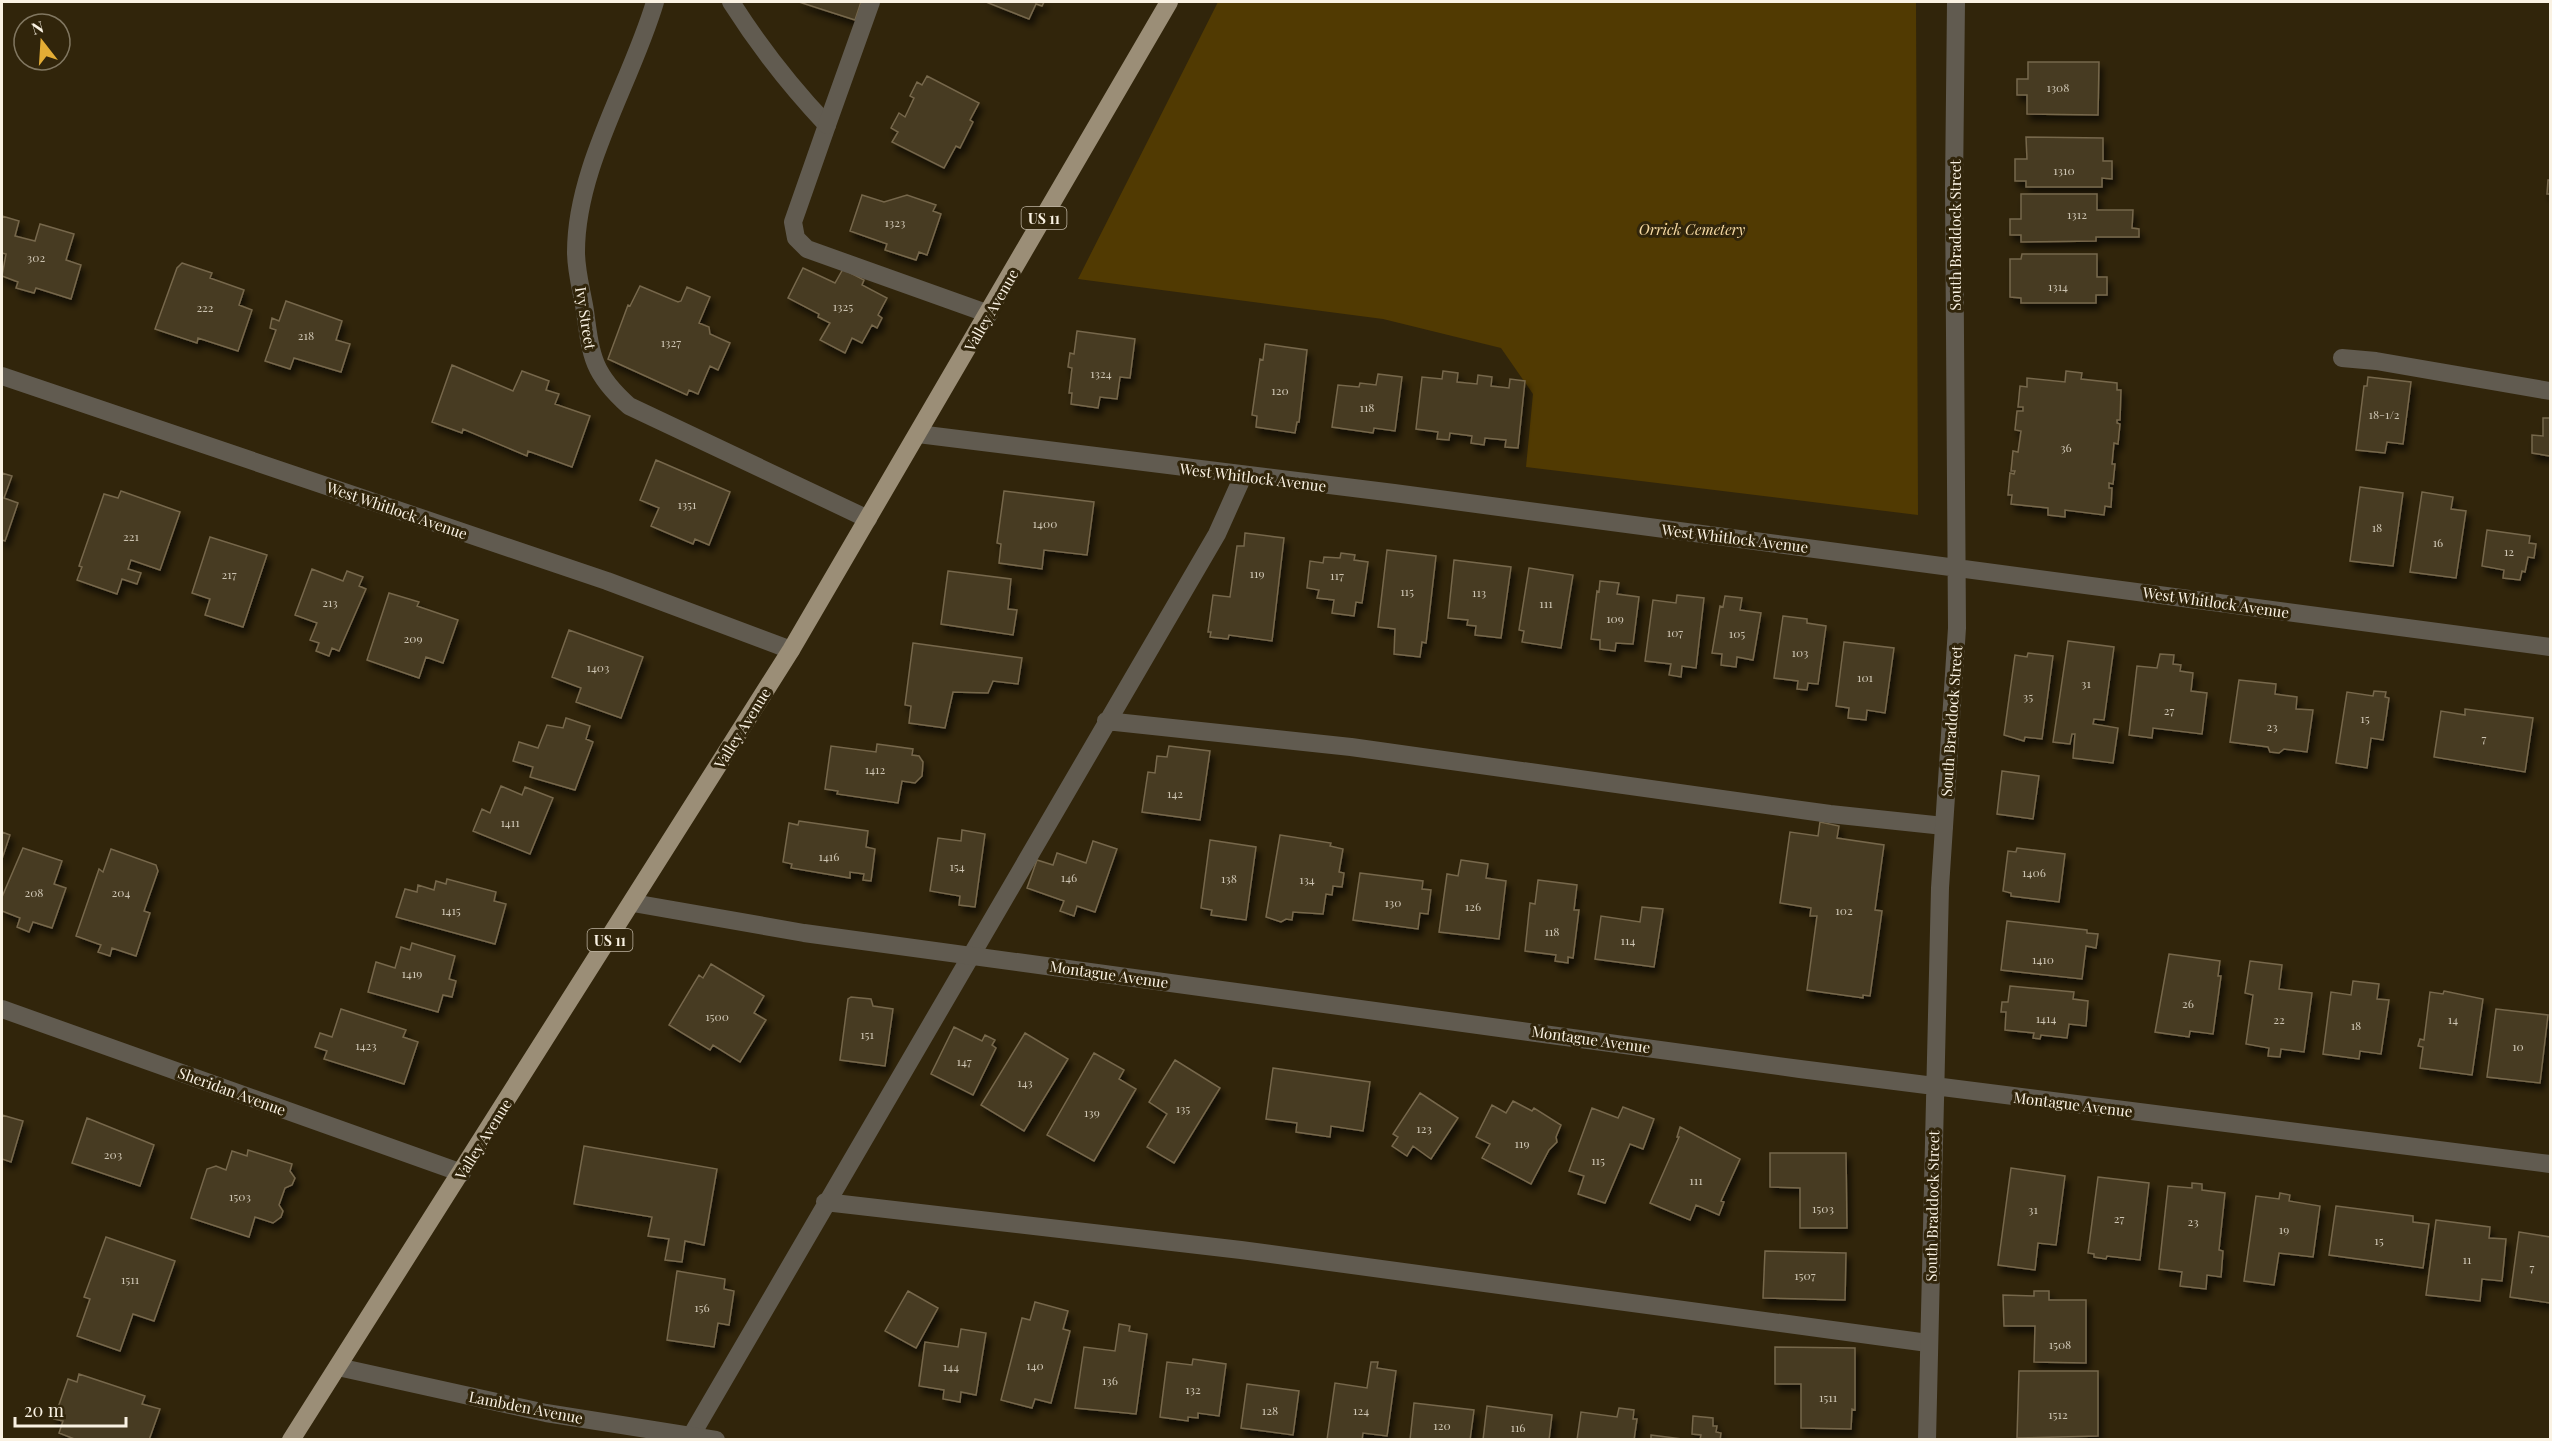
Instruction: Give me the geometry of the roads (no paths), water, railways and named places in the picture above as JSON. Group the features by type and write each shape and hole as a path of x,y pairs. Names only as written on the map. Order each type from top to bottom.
{"main road":[{"name":"Valley Avenue","path":"291,1440 791,650 1169,2"}],"street":[{"name":"Ivy Street","path":"655,2 643,42 592,166 580,214 576,254 594,365 609,388 629,406 868,519"},
{"path":"731,2 755,38 804,101 827,125"},
{"path":"871,2 793,222 796,238 807,249 989,314"},
{"name":"South Braddock Street","path":"1927,1440 1935,1086 1944,826 1957,628 1954,200 1956,2"},
{"path":"2342,358 2376,361 2550,391"},
{"name":"West Whitlock Avenue","path":"2,376 607,581 791,650"},
{"name":"West Whitlock Avenue","path":"918,434 1394,493 2550,647"},
{"path":"690,1438 825,1202 972,956 1106,721 1217,534 1243,476"},
{"path":"1106,721 1351,747 1818,812 1944,826"},
{"name":"Montague Avenue","path":"633,903 804,933 972,956 1935,1086 2550,1164"},
{"name":"Sheridan Avenue","path":"2,1009 462,1173"},
{"path":"825,1202 1241,1250 1928,1343"},
{"name":"Lambden Avenue","path":"338,1367 546,1413 690,1438 716,1440"}],"park label":[{"name":"Orrick Cemetery","path":"1692,229"}]}
